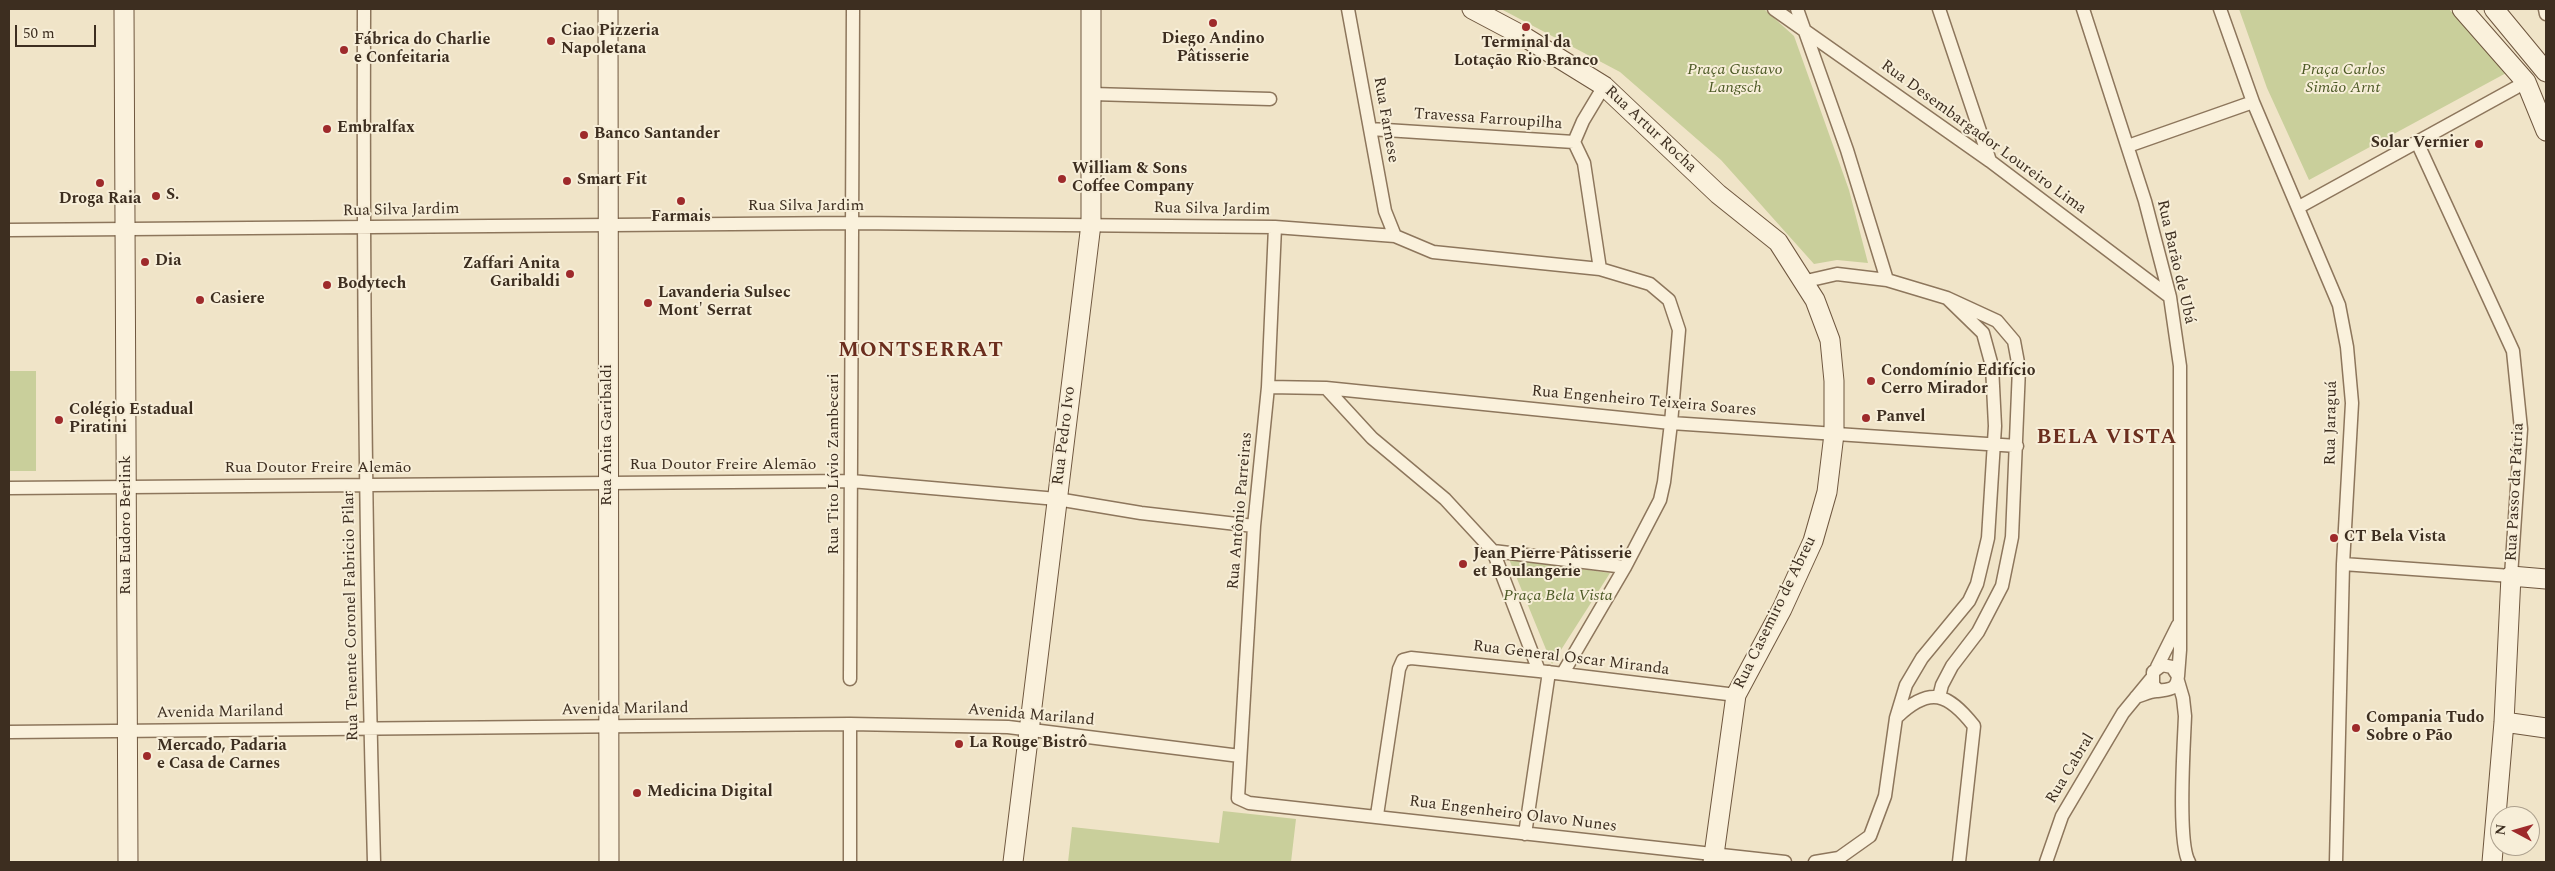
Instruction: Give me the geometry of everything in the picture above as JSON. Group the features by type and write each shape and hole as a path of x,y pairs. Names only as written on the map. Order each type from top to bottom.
{"street":[{"name":"Rua Eudoro Berlink","path":"124,9 129,731 128,862"},
{"name":"Rua Tenente Coronel Fabricio Pilar","path":"364,9 363,227 366,485 374,862"},
{"name":"Rua Anita Garibaldi","path":"608,9 609,862"},
{"name":"Rua Tito Lívio Zambecari","path":"850,679 854,9"},
{"name":"Rua Pedro Ivo","path":"1013,862 1091,224 1092,94 1090,9"},
{"name":"Rua Farnese","path":"1348,9 1385,211 1395,236"},
{"name":"Rua Artur Rocha","path":"1472,9 1523,36 1604,86 1718,194 1778,242 1802,282"},
{"name":"Rua Desembargador Loureiro Lima","path":"1774,9 1990,161 2170,297"},
{"path":"1797,9 1847,150 1887,280"},
{"path":"1939,9 1990,161"},
{"name":"Rua Barão de Ubá","path":"2084,9 2145,201 2170,297 2180,366 2180,650 2178,679 2185,716 2183,830 2185,856 2189,862"},
{"name":"Rua Jaraguá","path":"2220,9 2253,102 2339,305 2347,347 2352,403 2343,564 2336,862"},
{"path":"2462,9 2526,82 2546,131"},
{"path":"2494,9 2546,72"},
{"path":"2545,9 2546,14"},
{"path":"2299,207 2526,82 2546,77"},
{"path":"1600,268 1584,164 1574,142 1583,121 1604,86"},
{"path":"1092,94 1270,99"},
{"path":"2128,146 2253,102"},
{"name":"Travessa Farroupilha","path":"1370,129 1574,142"},
{"name":"Rua Passo da Pátria","path":"2417,142 2512,352 2521,429 2504,722 2492,862"},
{"name":"Rua Silva Jardim","path":"9,230 852,223 1275,227 1395,236 1434,252 1600,268 1650,284 1669,300 1679,330 1664,482 1660,500 1625,567 1563,674"},
{"name":"Rua Antônio Parreiras","path":"1238,798 1254,526 1268,387 1275,227"},
{"path":"1802,282 1837,274 1887,280 1947,298 1997,320 2014,340 2019,368 2017,446 2012,537 2002,586 1978,632 1949,672 1942,685 1940,697"},
{"name":"Rua Casemiro de Abreu","path":"1714,858 1736,695 1782,609 1813,541 1827,492 1834,434 1834,381 1830,340 1815,300 1802,282"},
{"path":"1815,862 1839,858 1870,836 1885,796 1896,718 1906,685 1922,658 1969,601 1977,584 1988,538 1995,426 1992,366 1983,333 1947,298"},
{"name":"Rua Engenheiro Teixeira Soares","path":"1268,387 1326,388 1670,423 2017,446"},
{"path":"1326,388 1372,438 1445,500 1493,551 1544,671 1525,834"},
{"name":"Rua Doutor Freire Alemão","path":"9,488 851,481 1057,499 1141,513 1254,526"},
{"path":"1493,551 1625,567"},
{"path":"2343,564 2546,578"},
{"name":"Rua Barão de Ubá","path":"2154,673 2179,622"},
{"name":"Rua General Oscar Miranda","path":"1377,815 1399,669 1403,660 1411,658 1544,671 1736,695"},
{"path":"2134,698 2161,691 2170,690 2178,679 2176,671 2167,665 2154,673 2161,691 2185,716"},
{"name":"Rua Cabral","path":"2046,862 2062,816 2134,698 2154,673"},
{"path":"1896,718 1910,705 1924,697 1940,697 1960,708 1974,726 1959,862"},
{"path":"2504,722 2546,728"},
{"path":"850,724 850,862"},
{"name":"Avenida Mariland","path":"9,732 850,724 1029,729 1240,756"},
{"name":"Rua Engenheiro Olavo Nunes","path":"1238,798 1249,803 1377,815 1714,858 1785,862"}],"green space":[{"name":"Praça Gustavo Langsch","path":"1501,9 1764,9 1794,36 1849,190 1868,263 1837,260 1814,264 1721,160 1620,72"},
{"name":"Praça Carlos Simão Arnt","path":"2239,9 2449,9 2508,72 2309,180 2267,88"},
{"path":"9,371 36,371 36,471 9,471"},
{"name":"Praça Bela Vista","path":"1509,559 1610,573 1552,664"},
{"path":"1223,811 1296,819 1291,862 1068,862 1072,827 1219,843"}],"place":[{"name":"Diego Andino Pâtisserie","path":"1213,23"},
{"name":"Terminal da Lotação Rio Branco","path":"1526,27"},
{"name":"Ciao Pizzeria Napoletana","path":"551,41"},
{"name":"Fábrica do Charlie e Confeitaria","path":"344,50"},
{"name":"Embralfax","path":"327,129"},
{"name":"Banco Santander","path":"584,135"},
{"name":"Solar Vernier","path":"2479,144"},
{"name":"William & Sons Coffee Company","path":"1062,179"},
{"name":"Smart Fit","path":"567,181"},
{"name":"Droga Raia","path":"100,183"},
{"name":"S.","path":"156,196"},
{"name":"Farmais","path":"681,201"},
{"name":"Dia","path":"145,262"},
{"name":"Zaffari Anita Garibaldi","path":"570,274"},
{"name":"Bodytech","path":"327,285"},
{"name":"Casiere","path":"200,300"},
{"name":"Lavanderia Sulsec Mont' Serrat","path":"648,303"},
{"name":"Condomínio Edifício Cerro Mirador","path":"1871,381"},
{"name":"Panvel","path":"1866,418"},
{"name":"Colégio Estadual Piratini","path":"59,420"},
{"name":"CT Bela Vista","path":"2334,538"},
{"name":"Jean Pierre Pâtisserie et Boulangerie","path":"1463,564"},
{"name":"Compania Tudo Sobre o Pão","path":"2356,728"},
{"name":"La Rouge Bistrô","path":"959,744"},
{"name":"Mercado, Padaria e Casa de Carnes","path":"147,756"},
{"name":"Medicina Digital","path":"637,793"}],"district":[{"name":"MONTSERRAT","path":"921,352"},
{"name":"BELA VISTA","path":"2107,439"}]}
